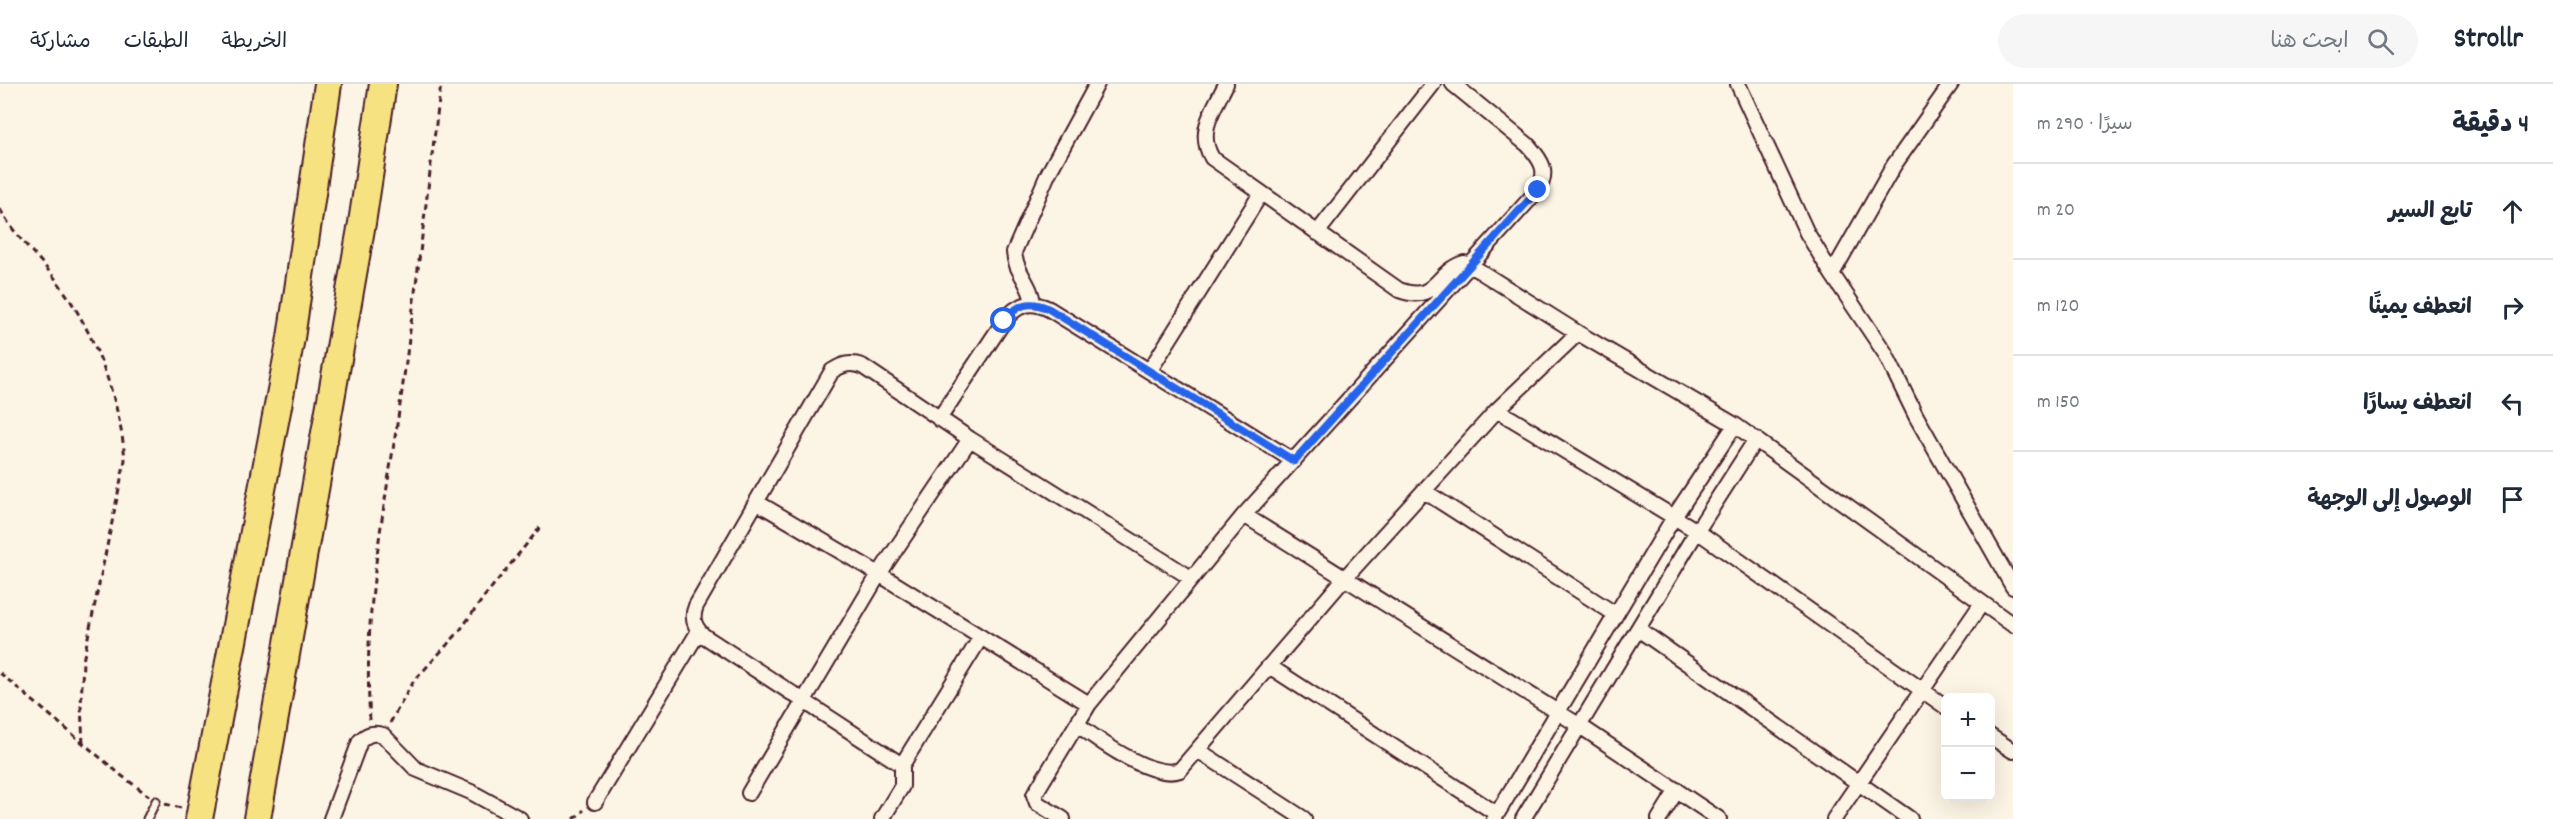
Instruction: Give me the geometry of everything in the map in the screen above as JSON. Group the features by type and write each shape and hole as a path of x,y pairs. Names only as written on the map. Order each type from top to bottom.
{"highway":[{"path":"190,814 291,338 328,84"},
{"path":"257,819 360,234 383,84"}],"street":[{"path":"1033,303 1032,294 1015,264 1014,252 1048,174 1097,84"},
{"path":"1226,84 1206,126 1204,138 1206,150 1212,158 1260,195 1400,290 1422,295 1432,289 1456,265 1464,263 1470,265 1578,333 1735,425 2013,625"},
{"path":"1317,233 1433,84"},
{"path":"1063,819 1036,803 1034,795 1089,704 1244,515 1538,190 1545,178 1545,169 1528,145 1453,84"},
{"path":"1738,84 1808,233 1832,274 1885,353 1916,416 2013,587"},
{"path":"1832,274 1894,165 1951,84"},
{"path":"1150,370 1260,195"},
{"path":"939,419 1004,321 1015,309 1033,303 1049,309 1150,370 1294,461"},
{"path":"1077,724 1116,750 1157,771 1180,770 1199,751 1344,579 1497,410 1578,333"},
{"path":"902,765 699,631 693,620 696,606 758,503 826,379 842,365 853,363 862,366 970,440 1191,578"},
{"path":"1497,410 1697,531 1941,704"},
{"path":"1269,666 1495,817 1674,517 1735,425"},
{"path":"1523,819 1697,531 1756,439"},
{"path":"749,793 879,574 970,440"},
{"path":"1424,491 1615,614"},
{"path":"758,503 879,574 1089,704"},
{"path":"1244,515 1580,726 1719,819"},
{"path":"1834,819 1982,603"},
{"path":"1638,628 1910,819"},
{"path":"596,802 699,631"},
{"path":"882,819 902,786 902,765 981,637"},
{"path":"331,819 360,741 377,734 416,769 471,792 520,819"},
{"path":"1995,739 2013,751"},
{"path":"1199,751 1304,819"},
{"path":"1659,819 1677,790"}],"lane":[{"path":"147,819 156,801"}],"path":[{"path":"377,734 367,679 369,614 382,505 402,391 441,84"},
{"path":"0,209 11,230 57,281 84,327 102,367 122,432 124,460 83,661 81,706 83,744"},
{"path":"377,734 413,682 458,633 542,525"},
{"path":"0,673 83,744 156,801 190,814"}],"route":[{"path":"1004,321 1023,304 1040,304 1294,461 1538,190"}]}
